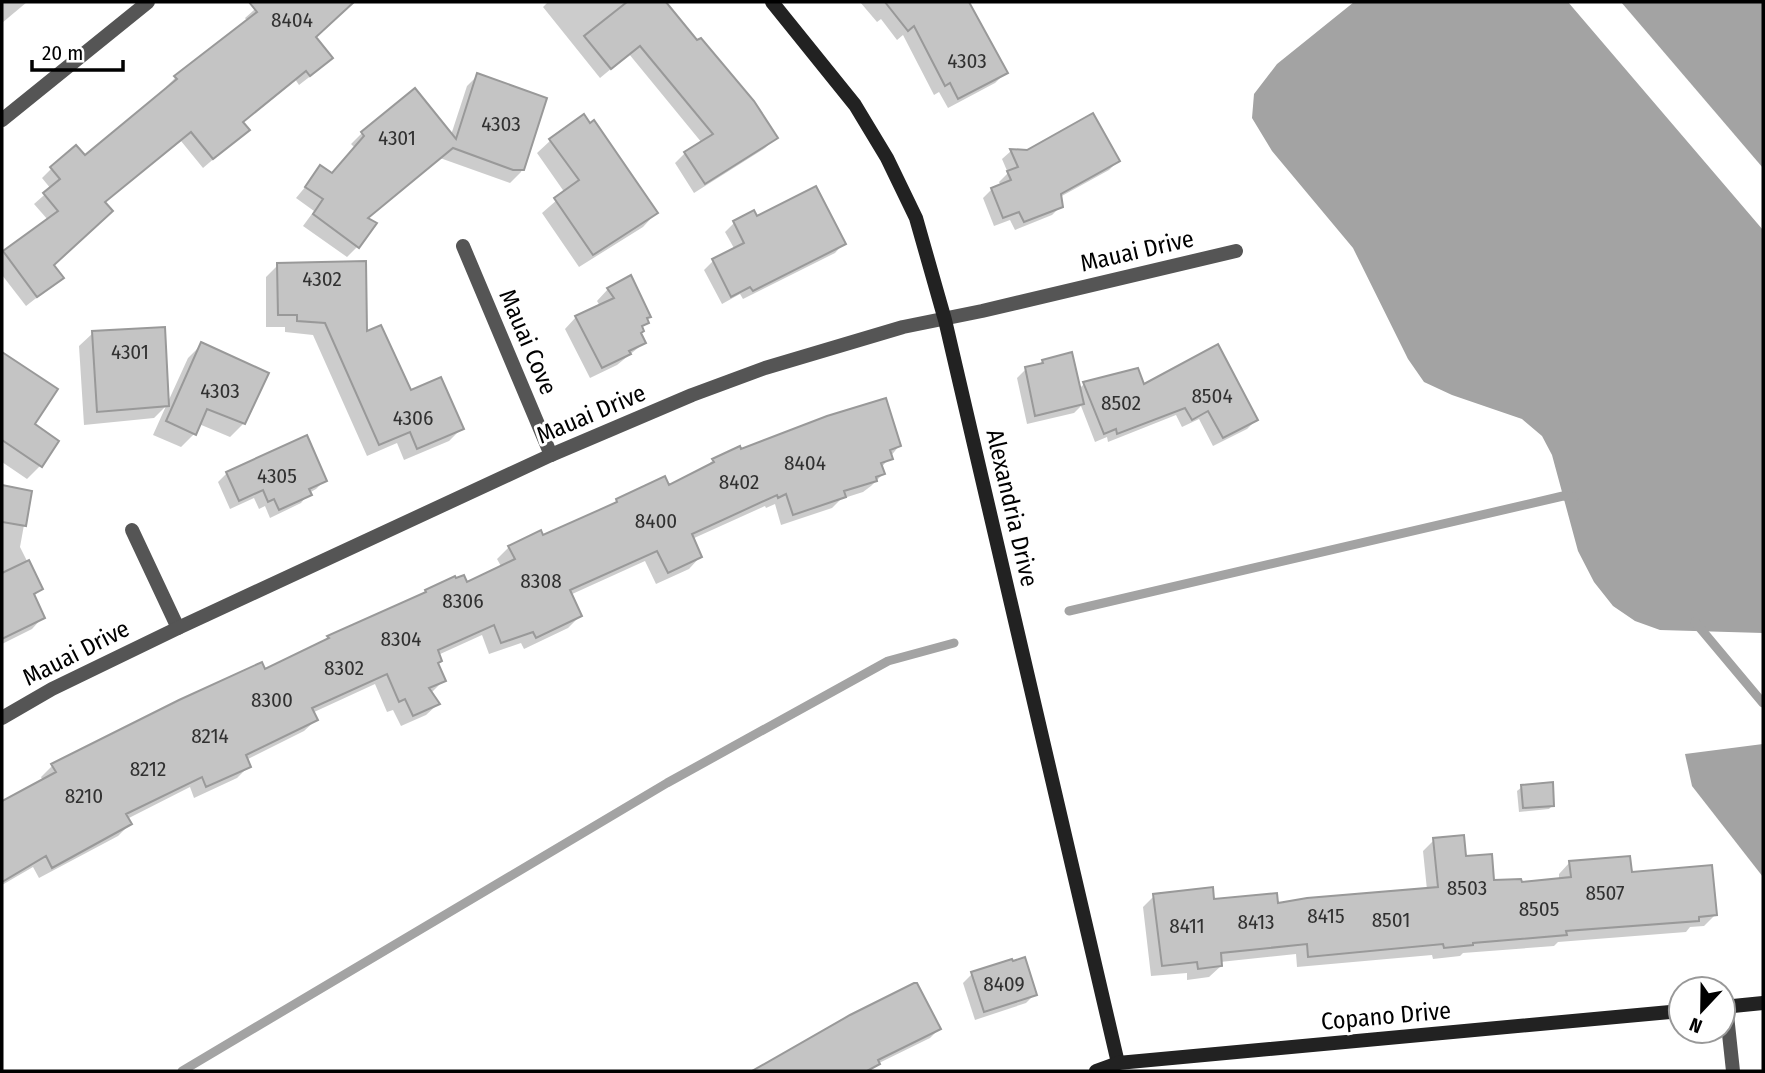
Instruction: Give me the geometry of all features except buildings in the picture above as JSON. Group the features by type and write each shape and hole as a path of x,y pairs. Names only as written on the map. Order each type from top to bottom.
{"street":[{"path":"2,120 148,2"},
{"name":"Alexandria Drive","path":"772,2 855,105 887,158 916,218 945,320 1118,1063"},
{"name":"Mauai Cove","path":"463,246 551,456"},
{"name":"Mauai Drive","path":"2,718 52,689 178,628 551,456 692,395 765,368 903,327 945,320 1236,251"},
{"path":"132,530 178,628"},
{"path":"1737,1006 1763,1003"},
{"name":"Copano Drive","path":"1096,1071 1118,1063 1667,1012"},
{"path":"1730,1045 1734,1071"}],"shaded area":[{"path":"1354,2 1568,2 1763,230 1763,633 1660,630 1635,621 1613,606 1594,582 1578,551 1552,455 1542,436 1522,419 1452,395 1424,382 1408,359 1353,248 1272,151 1252,118 1254,94 1277,64"},
{"path":"1621,2 1763,2 1763,168"},
{"path":"1763,744 1763,877 1692,786 1685,754"}],"waterway":[{"path":"1069,611 1563,496 1574,497"},
{"path":"1695,622 1763,703"},
{"path":"182,1071 667,783 888,661 954,643"}]}
